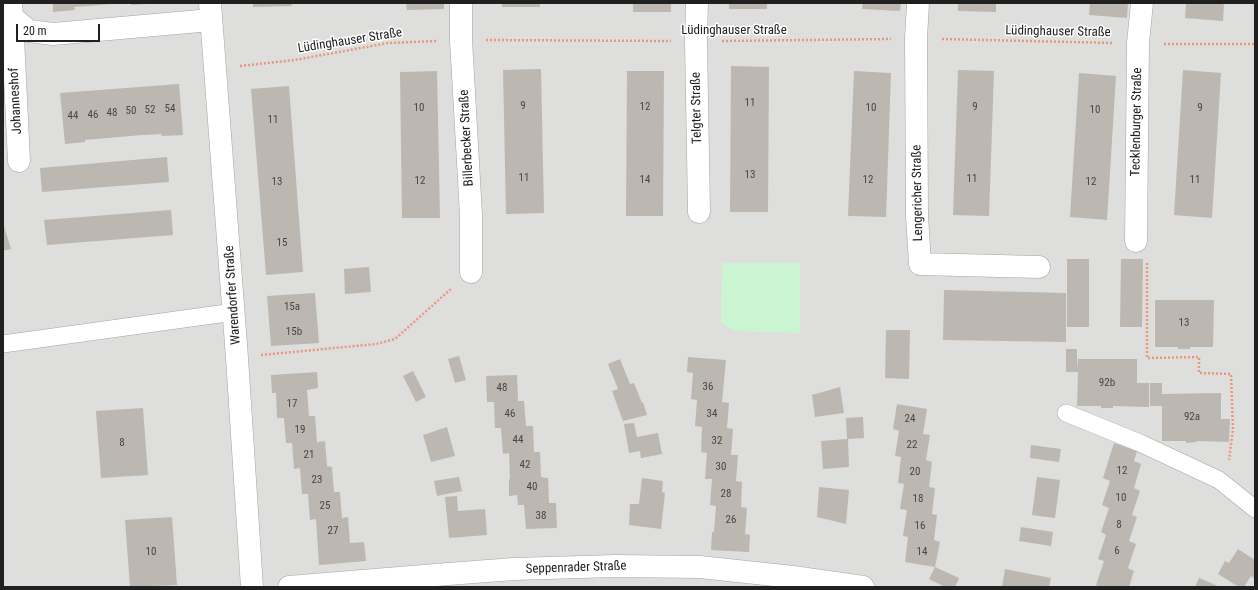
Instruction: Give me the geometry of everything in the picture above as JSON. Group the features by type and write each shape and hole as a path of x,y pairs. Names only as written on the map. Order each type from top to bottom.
{"street":[{"name":"Billerbecker Straße","path":"461,3 461,40 471,215 471,272"},
{"name":"Telgter Straße","path":"696,3 699,212"},
{"name":"Lengericher Straße","path":"918,3 916,38 917,216 920,264 1040,267"},
{"name":"Tecklenburger Straße","path":"1136,241 1138,44 1142,3"},
{"name":"Johanneshof","path":"11,10 29,31 53,34 210,11"},
{"name":"Johanneshof","path":"11,10 19,161"},
{"name":"Warendorfer Straße","path":"210,11 216,68 234,312 252,587"},
{"name":"Seppenrader Straße","path":"289,587 514,569 615,566 700,567 793,577 863,587"}],"lane":[{"path":"3,344 234,312"},
{"path":"1066,413 1140,443 1219,480 1255,509"}],"path":[{"name":"Lüdinghauser Straße","path":"216,68 295,60 388,43 461,40 696,41 916,38 1138,44 1255,44"},
{"path":"1136,241 1147,261 1147,358 1199,357 1199,374 1231,374 1232,429 1227,486"},
{"path":"237,358 376,344 395,339 471,272"}],"shaded area":[{"path":"3,3 1255,3 1255,587 3,587"}],"green space":[{"path":"722,263 800,263 800,333 733,331 721,322"}],"building":[{"path":"53,3 112,4 74,7 75,10 53,12"},
{"path":"131,3 148,3 148,4 131,5"},
{"path":"253,3 291,3 292,6 253,7"},
{"path":"406,3 444,3 444,9 407,10"},
{"path":"502,3 540,3 540,7 502,7"},
{"path":"633,3 671,3 671,12 633,12"},
{"path":"729,3 767,3 767,9 729,9"},
{"path":"863,3 901,3 900,11 862,9"},
{"path":"958,3 996,3 996,12 958,11"},
{"path":"1090,3 1128,3 1127,18 1089,15"},
{"path":"1186,3 1224,3 1223,21 1185,18"},
{"path":"731,66 769,67 768,212 730,212"},
{"path":"541,69 544,213 506,214 503,70"},
{"path":"958,70 994,71 989,216 953,215"},
{"path":"1183,70 1221,73 1212,218 1174,215"},
{"path":"437,71 440,218 402,218 400,72"},
{"path":"627,71 664,71 663,216 626,216"},
{"path":"854,71 891,73 886,217 848,216"},
{"path":"1079,73 1116,76 1107,220 1070,217"},
{"path":"179,84 183,135 142,135 85,140 85,142 65,144 60,93"},
{"path":"289,86 303,272 266,275 251,89"},
{"path":"167,157 169,182 42,192 40,168"},
{"path":"171,210 173,235 47,245 44,220"},
{"path":"3,223 11,249 3,251"},
{"path":"1067,259 1089,259 1089,327 1067,327"},
{"path":"1121,259 1143,259 1142,327 1120,327"},
{"path":"369,267 371,292 345,294 344,269"},
{"path":"944,290 1066,293 1066,342 943,340"},
{"path":"315,293 319,343 271,346 267,296"},
{"path":"1155,300 1214,300 1213,347 1190,347 1190,349 1178,349 1178,347 1155,347"},
{"path":"886,330 910,330 909,379 885,378"},
{"path":"1066,349 1077,349 1077,370 1078,359 1137,359 1137,383 1149,383 1149,407 1113,406 1113,408 1101,408 1101,406 1077,406 1078,372 1066,372"},
{"path":"459,356 466,380 455,383 448,359"},
{"path":"688,357 726,360 722,402 729,403 727,428 733,429 731,455 738,455 736,481 742,482 741,507 747,508 745,534 750,535 749,552 711,550 716,506 710,505 712,479 705,479 707,453 701,452 702,427 695,426 697,400 691,399 693,373 687,372"},
{"path":"620,359 630,384 634,383 647,415 623,421 612,391 618,389 608,364"},
{"path":"413,371 426,397 416,402 403,376"},
{"path":"317,372 318,388 307,390 309,416 315,416 317,442 325,441 327,466 332,467 334,492 340,492 342,518 348,517 350,543 364,542 366,561 319,565 316,519 310,520 308,494 302,494 300,468 294,469 292,443 286,443 284,418 277,418 276,393 272,393 271,375"},
{"path":"517,375 518,401 524,401 526,426 533,426 534,452 540,452 541,477 548,478 549,503 556,503 557,528 526,529 524,505 518,505 517,495 509,496 509,453 503,454 501,428 495,428 494,402 487,402 486,376"},
{"path":"1150,383 1162,383 1162,394 1221,393 1221,419 1230,419 1229,442 1197,441 1186,443 1186,441 1162,441 1162,406 1150,406"},
{"path":"840,387 844,413 815,417 812,395"},
{"path":"897,404 927,409 923,434 930,435 926,460 932,462 929,487 935,488 932,514 937,515 934,540 940,542 935,567 905,562 908,537 903,536 907,510 900,509 904,484 898,483 901,457 895,456 899,431 893,429"},
{"path":"143,408 148,475 101,478 96,411"},
{"path":"863,417 864,438 848,439 849,467 823,469 821,441 847,439 846,418"},
{"path":"634,423 637,437 658,433 662,454 641,458 640,451 629,453 624,424"},
{"path":"447,427 455,456 431,462 423,435"},
{"path":"1114,443 1137,451 1134,461 1141,464 1134,488 1140,491 1132,515 1137,517 1129,541 1136,544 1128,568 1134,571 1129,587 1100,587 1096,585 1104,561 1098,559 1106,535 1101,532 1109,508 1102,505 1110,481 1103,478"},
{"path":"1031,445 1061,449 1059,462 1030,458"},
{"path":"459,477 462,491 437,496 434,481"},
{"path":"1037,477 1060,480 1055,518 1032,515"},
{"path":"642,478 663,481 662,492 665,493 661,529 629,525 630,504 639,504"},
{"path":"819,487 849,490 846,524 817,517"},
{"path":"457,496 458,511 485,509 487,535 449,538 445,497"},
{"path":"172,517 177,585 130,587 125,520"},
{"path":"1021,527 1053,532 1051,546 1019,541"},
{"path":"1238,549 1255,560 1255,579 1251,576 1244,587 1239,587 1218,574 1225,561 1229,563"},
{"path":"935,567 959,578 955,587 945,587 929,579"},
{"path":"1005,569 1051,578 1049,587 1002,587"},
{"path":"1199,578 1220,587 1195,587"}]}
